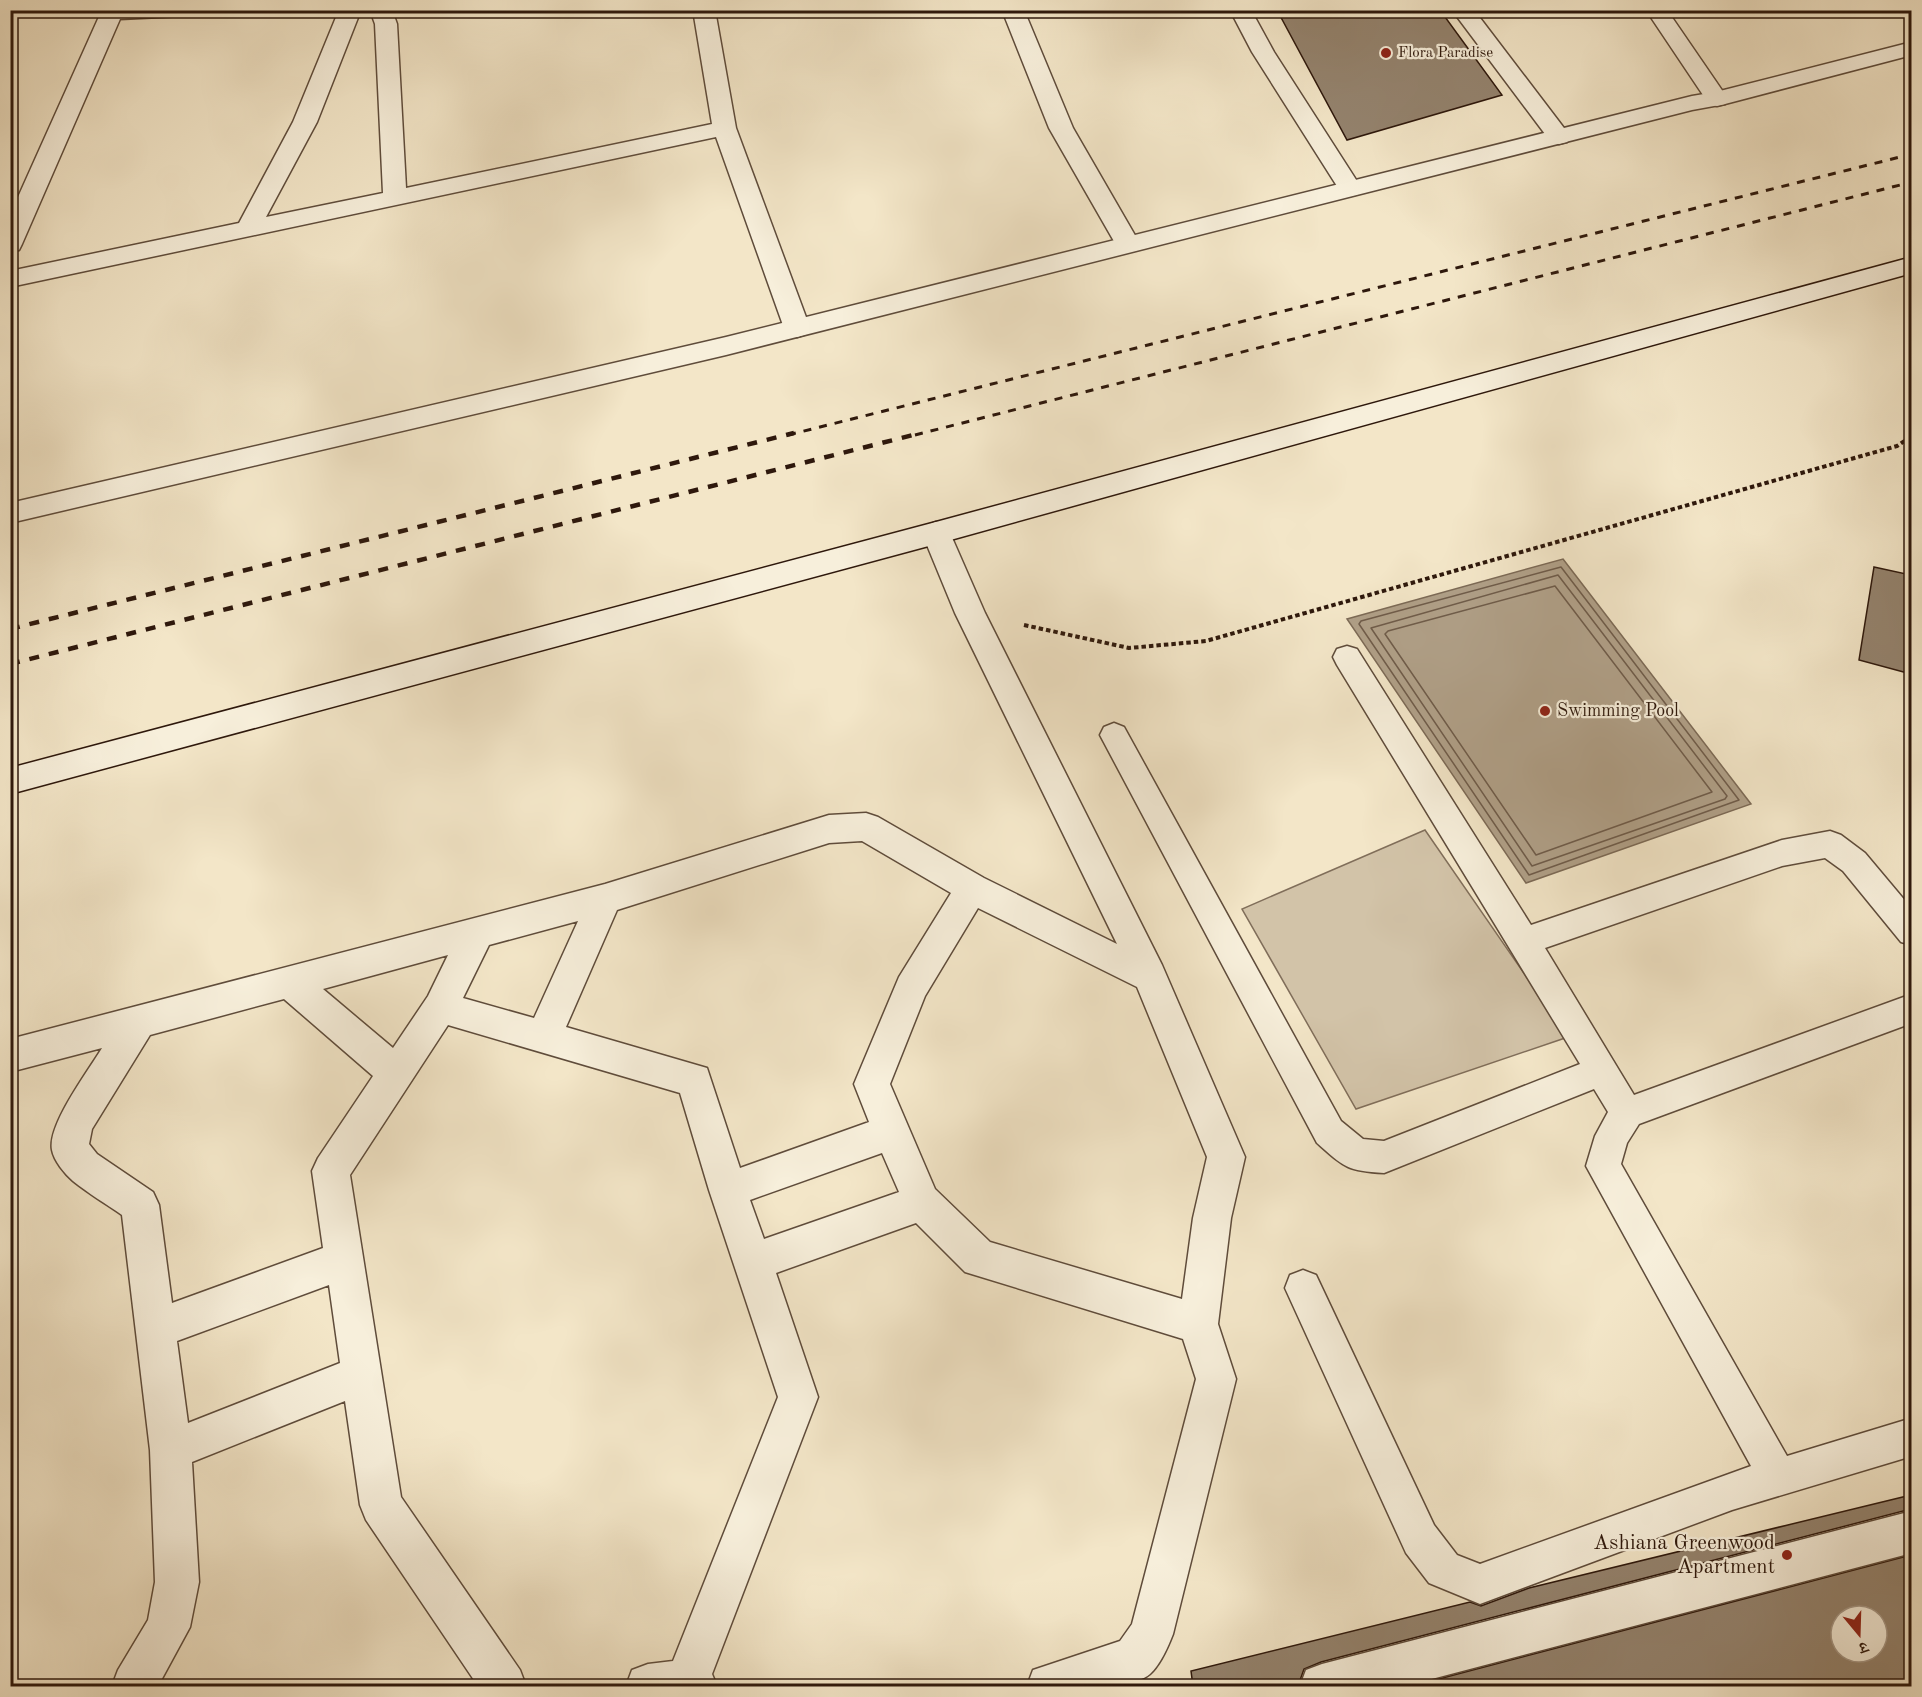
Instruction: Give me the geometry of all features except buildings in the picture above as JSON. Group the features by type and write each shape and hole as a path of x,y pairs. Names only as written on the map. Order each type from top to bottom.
{"street":[{"path":"10,244 113,12 183,10"},
{"path":"248,229 305,122 350,10"},
{"path":"381,10 386,24 395,198"},
{"path":"704,10 724,128 797,328"},
{"path":"1013,10 1061,128 1128,244"},
{"path":"1240,10 1263,52 1350,189"},
{"path":"1462,10 1559,137"},
{"path":"1656,10 1717,99"},
{"path":"10,513 797,328 1692,103 1717,99 1911,48"},
{"path":"10,279 724,128"},
{"path":"10,781 936,533 1911,265"},
{"path":"936,533 970,613 1150,976 1226,1157 1212,1218 1198,1324 1216,1378 1151,1634 1134,1659 1049,1686"},
{"path":"10,1056 605,899 829,829 866,827 972,888 1150,976"},
{"path":"972,888 911,988 872,1084 922,1202 979,1258 1198,1324"},
{"path":"544,1036 605,899"},
{"path":"478,932 440,1007 331,1171 381,1505 504,1686"},
{"path":"289,982 397,1074"},
{"path":"440,1007 694,1080 728,1190 798,1397 677,1685"},
{"path":"134,1686 168,1627 177,1582 171,1450 140,1205 84,1167 70,1149 75,1124 139,1021"},
{"path":"728,1190 891,1132"},
{"path":"753,1262 922,1202"},
{"path":"156,1329 344,1260"},
{"path":"171,1450 361,1375"},
{"path":"1322,1686 1911,1532"}],"lane":[{"path":"1347,657 1524,941 1627,1113"},
{"path":"1114,735 1329,1132 1356,1155 1384,1157 1602,1070"},
{"path":"1524,941 1782,853 1830,844 1854,862 1908,921"},
{"path":"1778,1477 1603,1166 1612,1136 1627,1113 1911,1008"},
{"path":"1303,1288 1420,1539 1443,1569 1480,1584 1732,1491 1911,1437"}],"path":[{"path":"970,613 1129,648 1206,641 1897,446 1911,436"}],"shaded area":[{"path":"1425,830 1568,1037 1356,1109 1242,909"}],"water":[{"name":"Swimming Pool","path":"1563,559 1751,804 1526,883 1347,619"}],"railway":[{"path":"788,435 1912,154"},
{"path":"915,435 1912,182"},
{"path":"10,629 794,433"},
{"path":"10,664 921,433"}],"place":[{"name":"Flora Paradise","path":"1386,53"},
{"name":"Swimming Pool","path":"1545,711"},
{"name":"Ashiana Greenwood Apartment","path":"1787,1555"}]}
